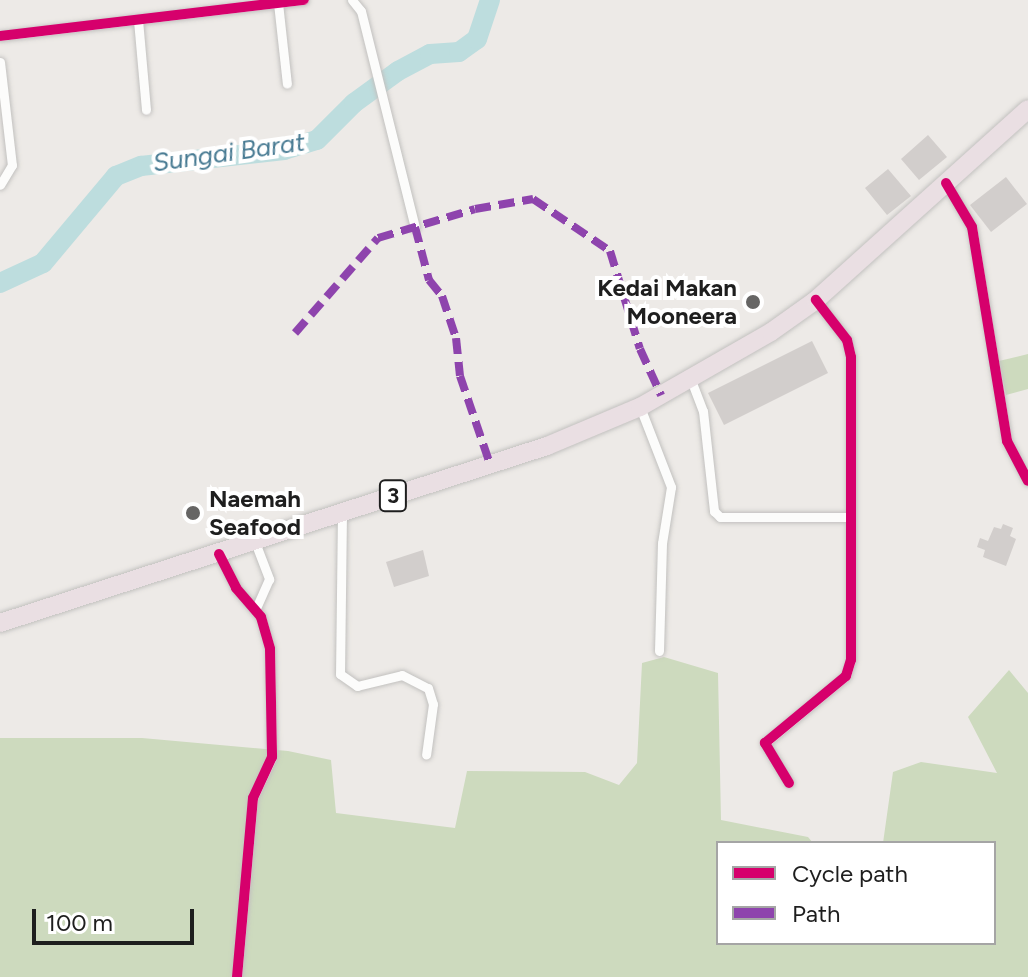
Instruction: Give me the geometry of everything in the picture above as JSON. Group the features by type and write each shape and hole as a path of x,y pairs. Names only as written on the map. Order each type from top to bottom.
{"highway":[{"name":"3","path":"0,623 547,446 640,407 691,380 816,300 1028,109"}],"street":[{"path":"0,36 304,0"},
{"path":"352,0 361,11 415,227"},
{"path":"278,3 287,84"},
{"path":"138,20 146,110"},
{"path":"0,62 12,165 0,185"},
{"path":"946,183 972,227 1007,441 1028,481"},
{"path":"789,783 766,747 767,737 850,671 850,347 816,300"},
{"path":"691,380 703,411 714,511 720,517 848,517"},
{"path":"640,407 671,487 662,543 659,651"},
{"path":"342,512 340,674 357,686 402,675 428,688 433,704 426,755"},
{"path":"255,542 269,579 256,608"},
{"path":"219,554 236,588 256,608 270,649 273,747 270,766 253,798 237,977"}],"green space":[{"path":"1028,354 1028,389 1006,395 999,361"},
{"path":"664,657 718,673 721,820 808,837 811,841 716,841 716,945 996,945 996,841 883,841 893,772 921,762 997,773 968,717 1009,670 1028,693 1028,977 0,977 0,738 142,738 288,751 331,760 336,813 455,828 467,771 585,772 619,785 637,763 642,663"}],"building":[{"path":"928,135 947,157 919,180 901,159"},
{"path":"888,169 911,196 887,215 865,188"},
{"path":"1006,177 1027,204 991,232 970,205"},
{"path":"812,341 828,373 724,425 708,393"},
{"path":"1003,524 1013,528 1010,536 1016,539 1006,566 983,557 985,550 977,547 980,538 988,541 994,527 1001,529"},
{"path":"423,550 429,576 394,587 386,562"}],"waterway":[{"name":"Sungai Barat","path":"0,283 43,263 116,176 141,166 284,150 317,140 354,103 398,71 430,54 459,52 477,39 490,0"}],"marked path":[{"path":"295,333 378,238 475,209 533,199 610,251 640,349 661,395"},
{"path":"415,227 429,280 442,296 456,338 460,376 490,464"}],"cycle path":[{"path":"0,36 304,0"},
{"path":"946,183 972,227 1007,441 1028,481"},
{"path":"789,783 765,743 846,676 851,660 851,357 847,340 816,300"},
{"path":"219,554 236,588 261,617 270,649 272,757 253,798 237,977"}],"place":[{"name":"Kedai Makan Mooneera","path":"753,302"},
{"name":"Naemah Seafood","path":"193,513"}]}
